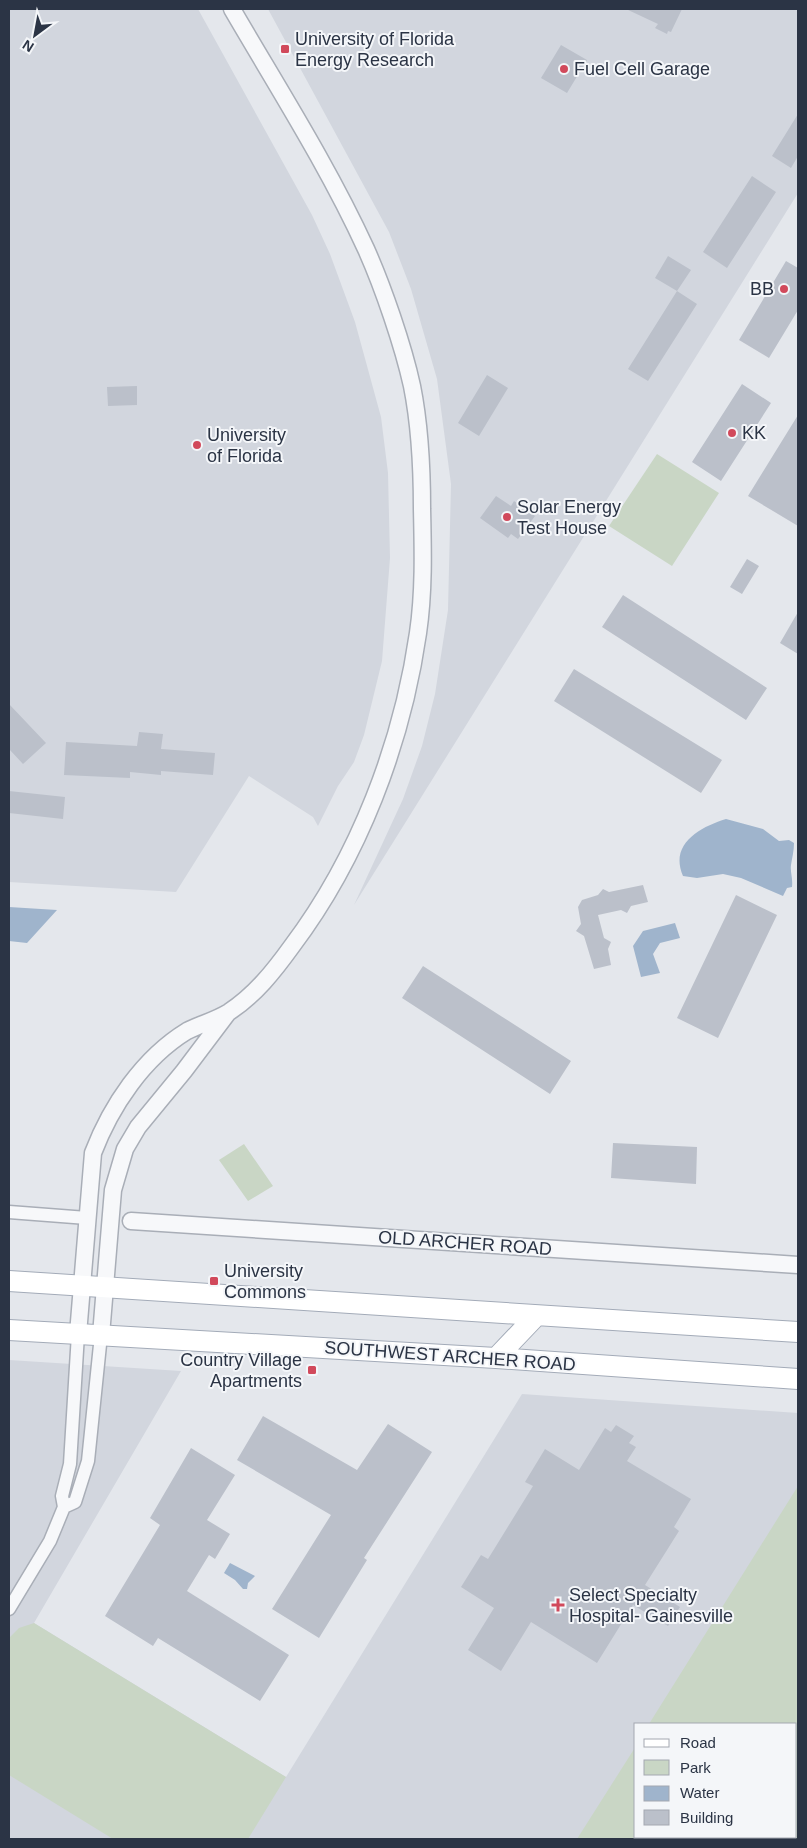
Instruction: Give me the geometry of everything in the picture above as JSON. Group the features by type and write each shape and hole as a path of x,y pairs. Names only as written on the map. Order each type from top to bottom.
{"main road":[{"path":"9,1281 798,1332"},
{"path":"496,1358 536,1316"},
{"name":"SOUTHWEST ARCHER ROAD","path":"9,1330 496,1358 798,1379"}],"street":[{"path":"9,1609 50,1541 64,1507 62,1496 70,1464 78,1334 93,1153 102,1129 117,1102 148,1063 186,1032 228,1012 259,988 310,921 336,877 368,814 391,748 406,692 418,633 424,565 419,441 412,385 389,311 366,251 344,206 232,9"},
{"path":"64,1507 75,1502 88,1461 106,1288 113,1196 118,1168 138,1127 184,1071 228,1012"},
{"path":"109,1247 131,1221 113,1196"},
{"path":"9,1212 87,1218"},
{"name":"OLD ARCHER ROAD","path":"131,1221 798,1265"}],"shaded area":[{"name":"University of Florida","path":"9,9 198,9 312,215 330,254 355,322 381,417 388,473 390,558 382,661 364,735 354,762 338,786 318,826 313,817 249,776 176,892 9,882"},
{"path":"268,9 798,9 798,193 354,905 403,799 422,746 435,694 448,610 451,484 437,379 411,289 389,232"},
{"name":"Select Specialty Hospital- Gainesville","path":"9,1360 181,1371 34,1623 286,1777 522,1394 798,1413 798,1839 9,1839"}],"green space":[{"path":"657,454 719,493 672,566 609,526"},
{"path":"244,1144 273,1186 248,1201 219,1160"},
{"path":"798,1486 798,1839 577,1839 634,1749 634,1838 797,1838 797,1723 650,1723"},
{"path":"34,1623 286,1777 248,1839 113,1839 9,1775 9,1638 19,1628"}],"water":[{"path":"726,819 763,829 779,841 789,840 794,843 791,868 792,887 787,888 783,896 741,878 723,874 697,878 683,876 680,855 684,846 697,832"},
{"path":"9,907 57,910 27,943 9,941"},
{"path":"675,923 680,938 660,943 653,954 660,973 641,977 633,946 643,931"},
{"path":"230,1563 255,1576 248,1583 247,1589 243,1589 235,1580 224,1573"}],"building":[{"path":"626,9 682,9 671,32 668,31 667,34 655,28 658,24"},
{"name":"Fuel Cell Garage","path":"561,45 587,60 567,93 541,78"},
{"path":"798,114 798,156 791,168 772,156"},
{"path":"752,176 776,192 727,268 703,252"},
{"path":"668,256 691,270 677,291 655,278"},
{"name":"BB","path":"786,261 798,268 798,310 769,358 739,340"},
{"path":"677,291 697,304 648,381 628,369"},
{"path":"487,375 508,388 479,436 458,423"},
{"name":"KK","path":"742,384 771,403 721,481 692,462"},
{"path":"137,386 137,405 108,406 107,387"},
{"path":"798,415 798,526 748,496"},
{"name":"Solar Energy Test House","path":"496,496 511,506 514,501 535,516 518,539 511,534 508,538 480,518"},
{"path":"747,559 759,566 742,594 730,587"},
{"path":"623,595 767,688 746,720 602,627"},
{"path":"798,612 798,654 780,643"},
{"path":"574,669 722,760 701,793 554,701"},
{"path":"9,704 46,743 23,764 9,749"},
{"path":"139,732 163,734 161,749 215,753 213,775 161,771 161,775 130,772 130,778 64,775 66,742 137,746"},
{"path":"9,791 65,797 63,819 9,813"},
{"path":"643,885 648,902 631,906 627,913 621,910 598,915 604,938 611,942 608,949 611,965 594,969 584,936 576,931 581,924 578,907 582,900 598,895 603,889 609,892"},
{"path":"736,895 777,915 718,1038 677,1018"},
{"path":"423,966 571,1061 550,1094 402,998"},
{"path":"613,1143 697,1147 696,1184 611,1178"},
{"path":"263,1416 357,1470 388,1424 432,1452 364,1558 367,1560 319,1638 272,1609 331,1515 237,1460"},
{"path":"616,1425 634,1436 629,1443 636,1447 627,1461 691,1499 674,1527 679,1531 645,1585 680,1607 668,1626 633,1605 597,1663 531,1622 501,1671 468,1650 494,1608 461,1587 481,1555 488,1559 533,1486 525,1482 545,1449 579,1470 605,1428 611,1432"},
{"path":"191,1448 235,1475 207,1520 230,1534 215,1559 209,1555 187,1591 289,1655 260,1701 158,1638 153,1646 105,1616 160,1525 150,1518"}],"place":[{"name":"University of Florida Energy Research","path":"285,49"},
{"name":"Fuel Cell Garage","path":"564,69"},
{"name":"BB","path":"784,289"},
{"name":"KK","path":"732,433"},
{"name":"University of Florida","path":"197,445"},
{"name":"Solar Energy Test House","path":"507,517"},
{"name":"University Commons","path":"214,1281"},
{"name":"Country Village Apartments","path":"312,1370"},
{"name":"Select Specialty Hospital- Gainesville","path":"558,1605"}]}
